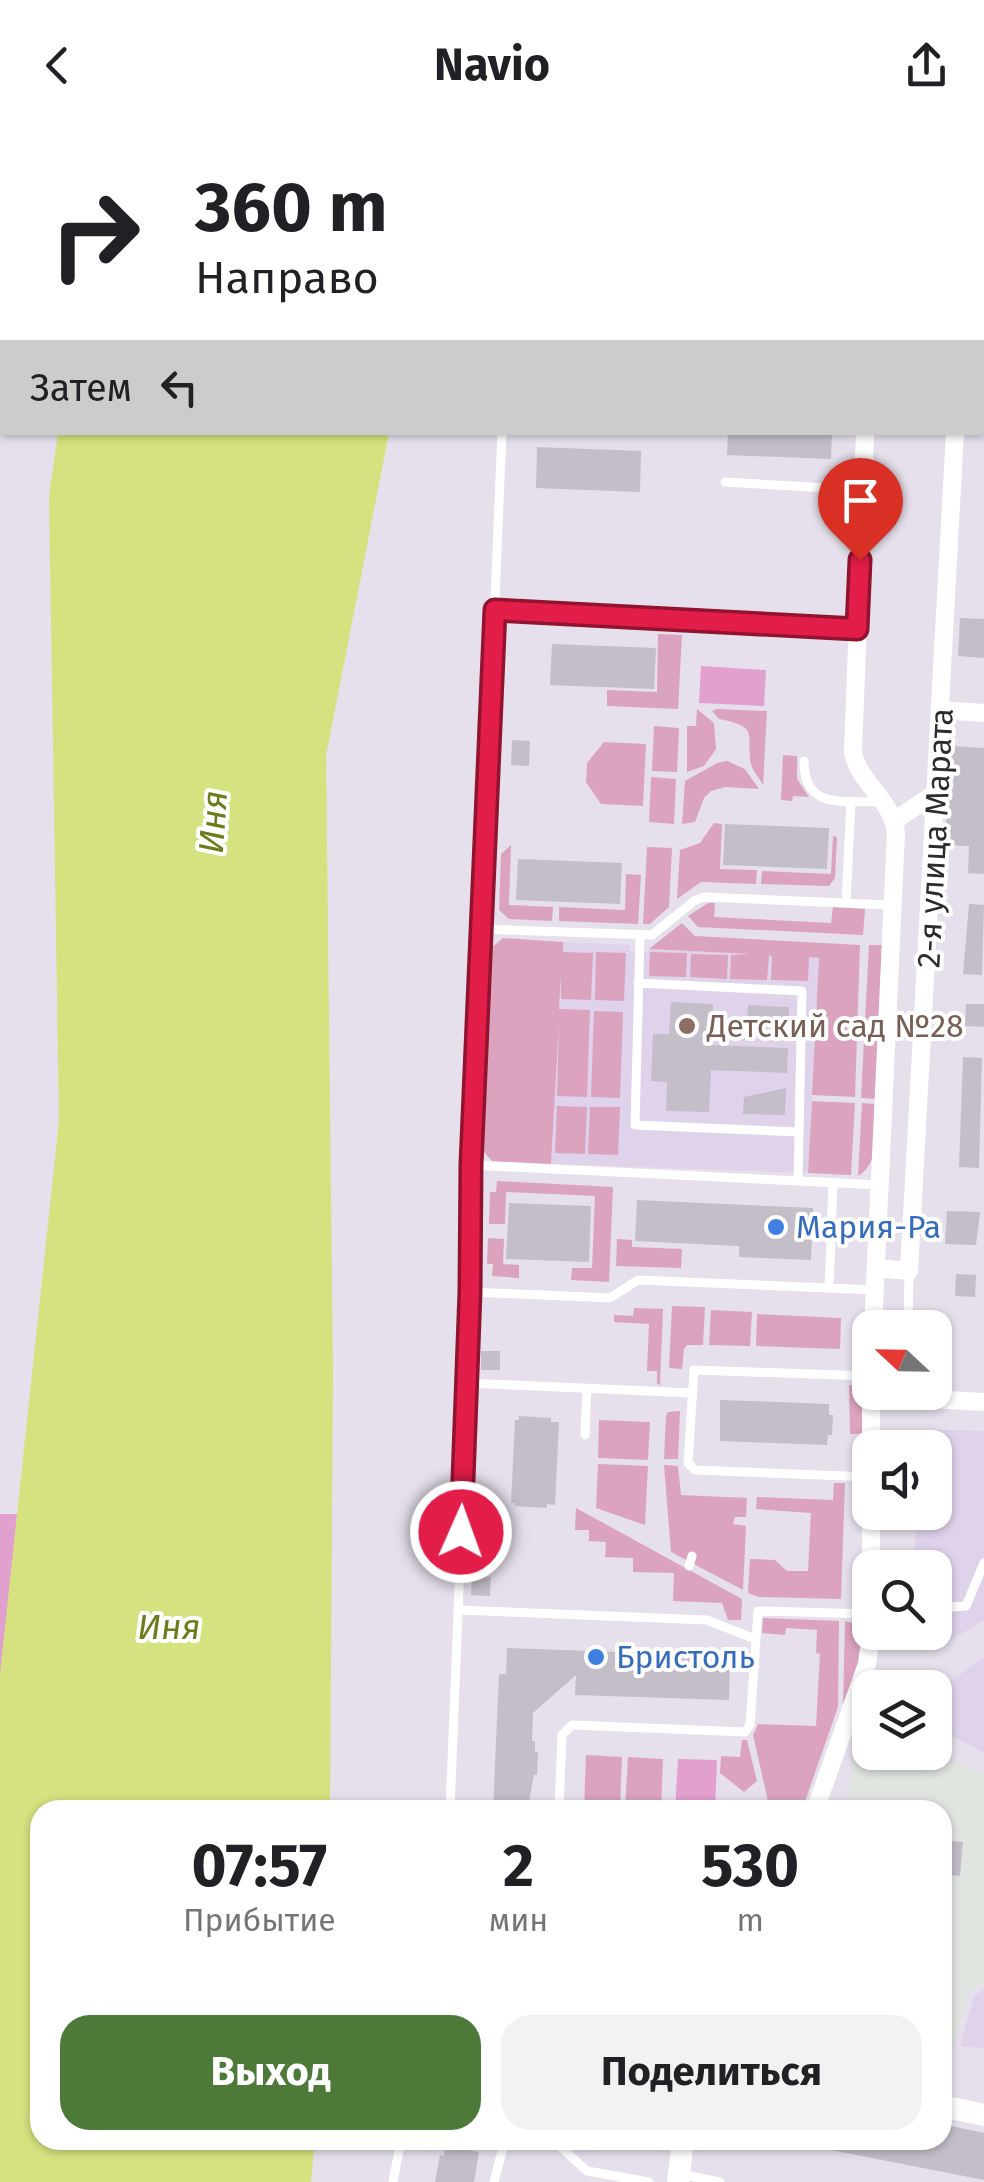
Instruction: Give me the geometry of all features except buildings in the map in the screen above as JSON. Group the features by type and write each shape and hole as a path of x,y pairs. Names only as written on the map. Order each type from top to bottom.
{"street":[{"path":"865,435 853,753 856,767 894,821 874,1310"},
{"name":"2-я улица Марата","path":"909,1270 955,435"},
{"path":"942,710 984,713"},
{"path":"894,821 937,792"},
{"path":"877,1268 909,1270"},
{"path":"952,1400 984,1402"},
{"path":"818,1800 869,1650"},
{"path":"952,2108 984,2115"},
{"path":"678,2178 682,2150"}],"lane":[{"path":"450,1800 470,1292 471,1164 502,435"},
{"path":"724,482 863,490"},
{"path":"495,610 857,629"},
{"path":"804,761 804,777 814,794 824,799 884,802"},
{"path":"846,903 851,800"},
{"path":"481,929 640,935 658,930 698,898 891,905"},
{"path":"640,935 635,1125 800,1132"},
{"path":"638,983 802,991 798,1181"},
{"path":"471,1164 881,1185"},
{"path":"828,1288 833,1183"},
{"path":"908,1310 909,1270"},
{"path":"470,1292 610,1298 638,1280 875,1290"},
{"path":"852,1375 697,1369 692,1374 688,1463 695,1470 852,1476"},
{"path":"467,1383 692,1393"},
{"path":"585,1435 587,1388"},
{"path":"952,1607 966,1606 984,1563"},
{"path":"458,1610 707,1620 755,1639"},
{"path":"559,1800 562,1735 572,1725 745,1732 750,1725 756,1616 761,1610 852,1613"},
{"path":"393,2182 399,2150"},
{"path":"494,2182 502,2150"},
{"path":"565,2150 587,2171 649,2182"},
{"path":"678,2178 720,2182"}],"shaded area":[{"path":"658,634 682,635 678,709 607,706 607,690 657,692"},
{"path":"701,666 766,670 764,706 699,703"},
{"path":"697,709 714,723 716,749 704,766 687,772 687,726 696,726"},
{"path":"712,711 767,711 763,785 751,764 746,729 719,719"},
{"path":"654,726 679,728 677,772 652,771"},
{"path":"604,742 646,744 643,806 601,804 586,782 587,763"},
{"path":"783,755 797,756 797,779 809,797 781,800"},
{"path":"727,761 745,769 759,789 725,787 711,791 704,798 695,822 682,824 685,781"},
{"path":"651,777 676,779 674,824 649,822"},
{"path":"714,823 722,824 720,869 757,870 756,884 701,882 677,899 680,850 700,843"},
{"path":"833,836 837,837 835,878 829,886 761,884 762,871 831,874"},
{"path":"511,845 509,905 553,907 552,921 509,919 499,910 501,854"},
{"path":"647,847 672,848 669,907 650,924 643,924"},
{"path":"626,874 641,875 638,924 559,921 559,907 625,910"},
{"path":"708,903 715,903 714,917 831,923 833,907 865,909 863,935 698,927 688,916"},
{"path":"682,923 695,936 860,945 855,1097 812,1095 819,958 809,957 808,981 771,980 769,955 767,980 730,979 731,955 751,954 649,949"},
{"path":"503,938 563,942 563,952 593,953 591,1000 561,999 561,975 559,1009 590,1010 587,1097 557,1096 559,1022 551,1164 492,1161 483,1151 491,948"},
{"name":"Детский сад №28","path":"563,942 630,945 630,951 639,952 649,949 819,957 808,1173 551,1164"},
{"path":"869,945 882,945 876,1099 861,1098"},
{"path":"596,952 626,953 624,1001 595,1000"},
{"path":"650,952 687,953 686,977 649,976"},
{"path":"691,954 728,955 727,979 690,977"},
{"path":"594,1011 623,1012 620,1098 591,1097"},
{"path":"812,1101 855,1103 851,1175 808,1173"},
{"path":"862,1103 876,1104 876,1134 874,1154 858,1176"},
{"path":"557,1106 587,1107 585,1154 555,1153"},
{"path":"590,1107 620,1107 618,1155 588,1154"},
{"path":"497,1181 613,1187 609,1282 571,1280 572,1268 592,1268 595,1196 506,1192 505,1224 489,1224 490,1192 496,1192"},
{"path":"488,1238 504,1239 503,1264 519,1265 519,1278 492,1276 493,1264 487,1264"},
{"path":"617,1239 632,1240 632,1247 682,1249 681,1268 616,1266"},
{"path":"672,1306 705,1307 703,1345 687,1345 682,1369 669,1368"},
{"path":"634,1308 663,1309 660,1385 657,1371 647,1371 649,1324 614,1322 614,1315 633,1316"},
{"path":"711,1310 752,1312 750,1346 709,1345"},
{"path":"757,1314 841,1318 840,1349 756,1346"},
{"path":"852,1385 852,1410 863,1410 864,1430 852,1430 850,1434"},
{"path":"680,1411 678,1459 664,1459 666,1416 668,1412"},
{"path":"599,1420 650,1422 648,1460 598,1458"},
{"path":"952,1430 984,1431 984,1620 952,1639 952,1550 914,1550 917,1530 952,1530"},
{"path":"598,1464 648,1466 645,1525 596,1508"},
{"path":"664,1465 678,1466 681,1495 747,1498 746,1517 735,1517 733,1524 746,1526 743,1590 671,1552"},
{"path":"834,1483 845,1483 841,1599 759,1597 748,1593 750,1559 775,1560 787,1571 808,1571 811,1513 756,1509 757,1497 833,1500"},
{"path":"576,1508 742,1599 741,1620 728,1620 722,1603 673,1601 674,1573 633,1572 633,1558 605,1557 606,1542 589,1541 589,1530 575,1530"},
{"path":"0,1514 17,1514 0,1787"},
{"path":"763,1618 839,1621 838,1707 805,1800 768,1800 753,1735 758,1724 816,1726 820,1654 816,1653 817,1630 786,1628 785,1635 762,1633"},
{"path":"845,1621 852,1623 852,1650 862,1653 858,1670 852,1670 852,1684 843,1706"},
{"path":"984,1657 984,1753 952,1735 952,1681"},
{"path":"742,1740 747,1740 757,1781 744,1792 720,1773 721,1756 740,1757"},
{"path":"586,1755 622,1757 620,1800 584,1800"},
{"path":"628,1757 663,1759 661,1800 626,1800"},
{"path":"678,1759 717,1760 715,1800 676,1800"},
{"path":"952,1761 984,1773 984,1983 968,1993 952,2048 952,1800 846,1800 852,1770 952,1770"},
{"path":"984,1989 984,2048 960,2046 974,1996"}],"water":[{"name":"Иня","path":"58,435 389,435 326,756 333,1373 330,1800 30,1800 30,2150 314,2150 311,2182 0,2182 0,1674 59,1121 49,496"}],"place":[{"name":"Детский сад №28","path":"687,1026"},
{"name":"Мария-Ра","path":"776,1227"},
{"name":"Бристоль","path":"596,1657"}],"route":[{"path":"461,1532 471,1164 495,610 857,629 860,560"}]}
